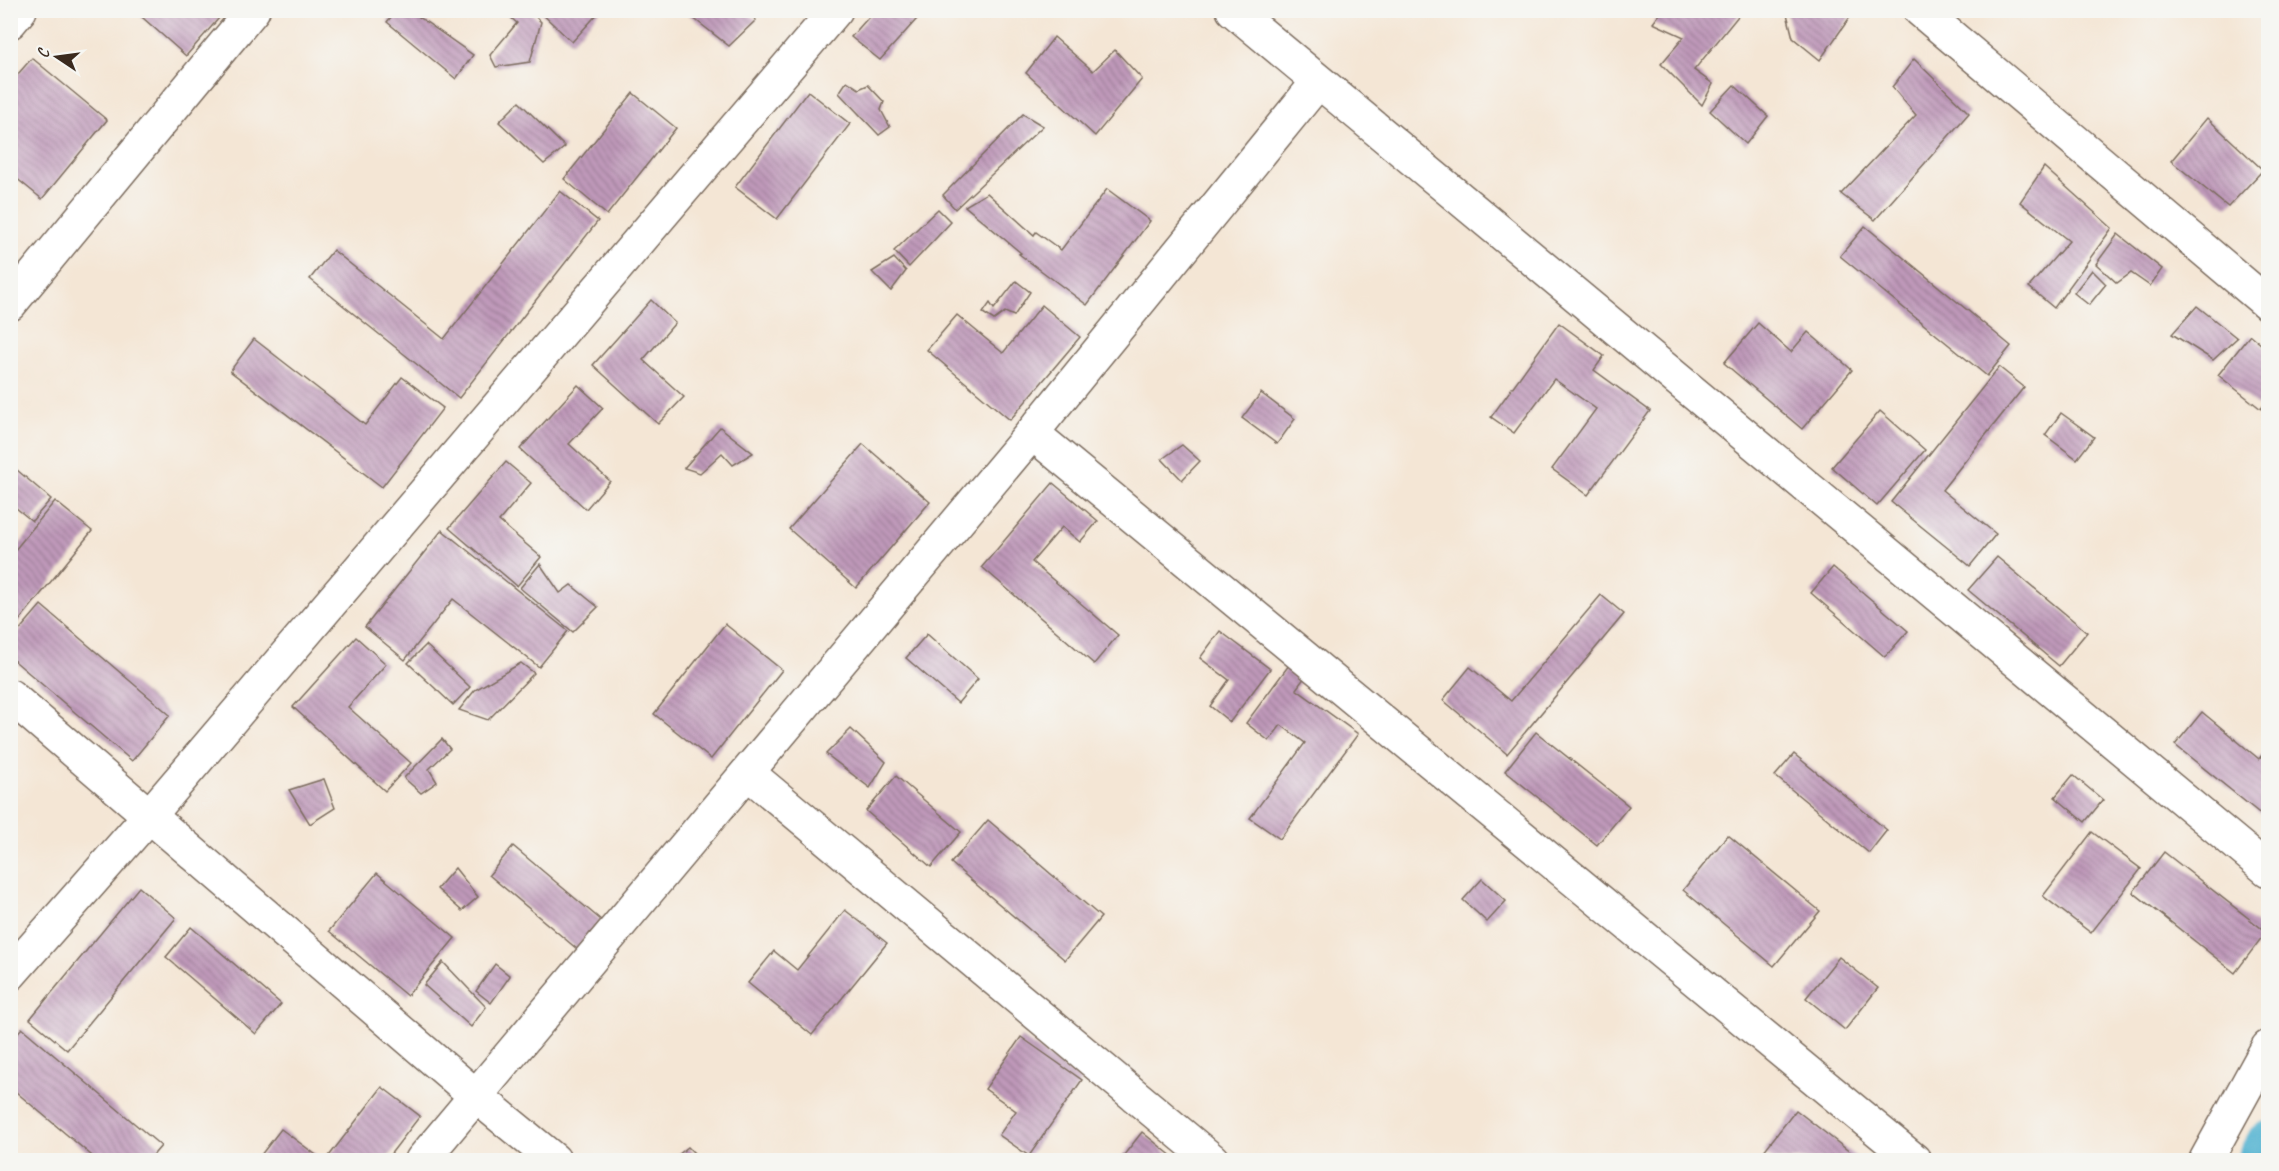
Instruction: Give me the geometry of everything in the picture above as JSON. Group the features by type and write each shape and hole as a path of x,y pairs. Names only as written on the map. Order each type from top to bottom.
{"street":[{"path":"10,22 20,10"},
{"path":"10,303 253,10"},
{"path":"10,974 149,816 836,10"},
{"path":"1233,10 2268,870"},
{"path":"1920,10 2268,304"},
{"path":"422,1161 1032,433 1318,82"},
{"path":"1032,433 1914,1161"},
{"path":"10,696 554,1161"},
{"path":"748,772 1212,1161"},
{"path":"2206,1161 2268,1047"}],"building":[{"path":"134,10 226,10 186,56"},
{"path":"397,10 409,10 473,55 456,79 387,22"},
{"path":"502,10 529,10 541,22 530,62 496,67 490,55 517,23"},
{"path":"538,10 601,10 572,42"},
{"path":"683,10 745,10 756,20 729,46"},
{"path":"875,10 925,10 880,60 851,37"},
{"path":"1663,10 1743,10 1694,70 1713,84 1702,105 1661,64 1684,37 1653,23"},
{"path":"1786,10 1855,10 1820,60 1793,38"},
{"path":"1054,37 1093,71 1115,50 1142,79 1095,136 1026,73"},
{"path":"32,58 107,120 42,199 10,173 10,83"},
{"path":"1914,59 1969,113 1875,220 1841,194 1916,115 1892,87"},
{"path":"847,81 859,89 868,85 884,102 881,110 890,127 879,135 839,93"},
{"path":"1734,85 1768,116 1746,144 1710,111"},
{"path":"808,91 850,124 777,219 735,187"},
{"path":"633,93 676,128 607,215 564,179"},
{"path":"519,102 565,147 544,164 499,122"},
{"path":"1023,114 1043,126 955,209 943,195"},
{"path":"2207,118 2263,170 2228,207 2171,161"},
{"path":"2044,167 2112,228 2054,308 2029,287 2069,241 2020,202"},
{"path":"1107,189 1150,221 1087,305 1019,254 1021,253 965,206 987,193 1034,235 1036,232 1061,250"},
{"path":"560,191 598,221 459,398 310,279 333,250 444,339"},
{"path":"938,209 951,222 909,267 894,251"},
{"path":"1865,226 2011,346 1987,376 1840,256"},
{"path":"2118,234 2162,269 2150,286 2131,273 2117,283 2096,264"},
{"path":"894,258 906,271 891,291 872,272"},
{"path":"2092,270 2106,284 2089,305 2074,293"},
{"path":"1016,281 1030,292 1014,316 1005,312 994,320 983,313 990,303 994,309"},
{"path":"651,300 675,323 643,360 684,397 658,424 593,365"},
{"path":"1042,305 1080,337 1010,420 927,350 957,315 1003,353"},
{"path":"2197,306 2237,338 2213,360 2172,334"},
{"path":"1559,323 1604,356 1594,370 1650,411 1588,495 1552,469 1596,409 1554,379 1514,433 1491,417"},
{"path":"1758,323 1791,352 1808,332 1852,370 1802,429 1724,363"},
{"path":"2250,335 2268,350 2268,399 2261,409 2218,375"},
{"path":"254,339 365,425 402,377 443,408 382,487 230,371"},
{"path":"1999,367 2024,387 1942,490 1996,534 1970,566 1891,502"},
{"path":"578,385 603,408 569,444 610,481 586,509 520,449"},
{"path":"1261,393 1295,419 1277,444 1242,418"},
{"path":"1880,411 1925,450 1877,506 1832,467"},
{"path":"2061,413 2094,437 2077,459 2045,435"},
{"path":"720,427 753,453 733,465 722,453 700,473 684,468"},
{"path":"863,444 930,502 856,588 789,529"},
{"path":"1182,445 1200,461 1182,480 1162,459"},
{"path":"506,462 531,483 499,521 541,557 517,586 449,528"},
{"path":"10,464 51,499 32,521 10,503"},
{"path":"1053,483 1098,521 1080,542 1062,527 1032,562 1118,635 1094,664 982,567"},
{"path":"55,501 92,531 10,632 10,556"},
{"path":"442,530 568,631 539,667 453,599 405,660 365,627"},
{"path":"1997,557 2087,632 2059,666 1968,590"},
{"path":"540,564 560,593 571,585 598,607 573,632 520,588"},
{"path":"1833,567 1908,631 1885,657 1811,593"},
{"path":"1601,595 1624,614 1507,754 1443,700 1470,667 1511,701"},
{"path":"41,605 170,715 132,761 10,657 10,641"},
{"path":"725,624 782,670 711,759 654,714"},
{"path":"1220,631 1270,669 1230,722 1210,706 1229,680 1200,658"},
{"path":"927,634 978,679 958,703 906,658"},
{"path":"356,637 386,664 348,707 411,763 385,791 293,707"},
{"path":"426,645 470,687 453,705 408,663"},
{"path":"1292,661 1308,673 1296,689 1358,734 1280,839 1250,818 1305,743 1281,725 1269,741 1246,723"},
{"path":"521,663 534,673 488,720 459,710 475,690"},
{"path":"2202,712 2259,759 2268,747 2268,810 2263,816 2175,745"},
{"path":"851,729 886,762 870,788 826,754"},
{"path":"1536,732 1629,806 1597,845 1505,771"},
{"path":"442,739 450,749 429,769 437,782 421,793 404,778"},
{"path":"1794,754 1887,830 1869,853 1775,776"},
{"path":"2073,775 2103,800 2085,822 2055,797"},
{"path":"896,776 961,832 931,867 866,811"},
{"path":"324,779 335,808 310,824 289,790"},
{"path":"988,820 1101,917 1065,960 951,863"},
{"path":"2092,832 2141,869 2091,933 2043,896"},
{"path":"1728,835 1820,911 1774,966 1683,890"},
{"path":"513,846 601,920 577,949 489,875"},
{"path":"2164,852 2266,932 2235,973 2133,892"},
{"path":"455,868 478,897 462,911 437,889"},
{"path":"377,873 455,938 407,996 329,931"},
{"path":"1482,879 1506,901 1487,922 1463,900"},
{"path":"139,887 176,918 67,1050 30,1019"},
{"path":"845,910 887,943 812,1035 748,983 774,951 797,970"},
{"path":"191,927 281,1004 256,1034 166,957"},
{"path":"1839,957 1878,988 1845,1030 1806,998"},
{"path":"443,962 486,1007 471,1027 424,985"},
{"path":"495,964 510,976 491,1003 476,991"},
{"path":"22,1028 161,1146 149,1160 97,1160 10,1087 10,1041"},
{"path":"1021,1037 1082,1080 1029,1156 999,1135 1016,1111 985,1089"},
{"path":"382,1087 420,1116 386,1160 326,1160"},
{"path":"1796,1110 1860,1160 1774,1160 1763,1152"},
{"path":"281,1129 323,1160 257,1160"},
{"path":"1142,1132 1173,1157 1170,1160 1120,1160"},
{"path":"688,1147 701,1160 672,1160"}],"waterway":[{"path":"2257,1160 2268,1140"}]}
